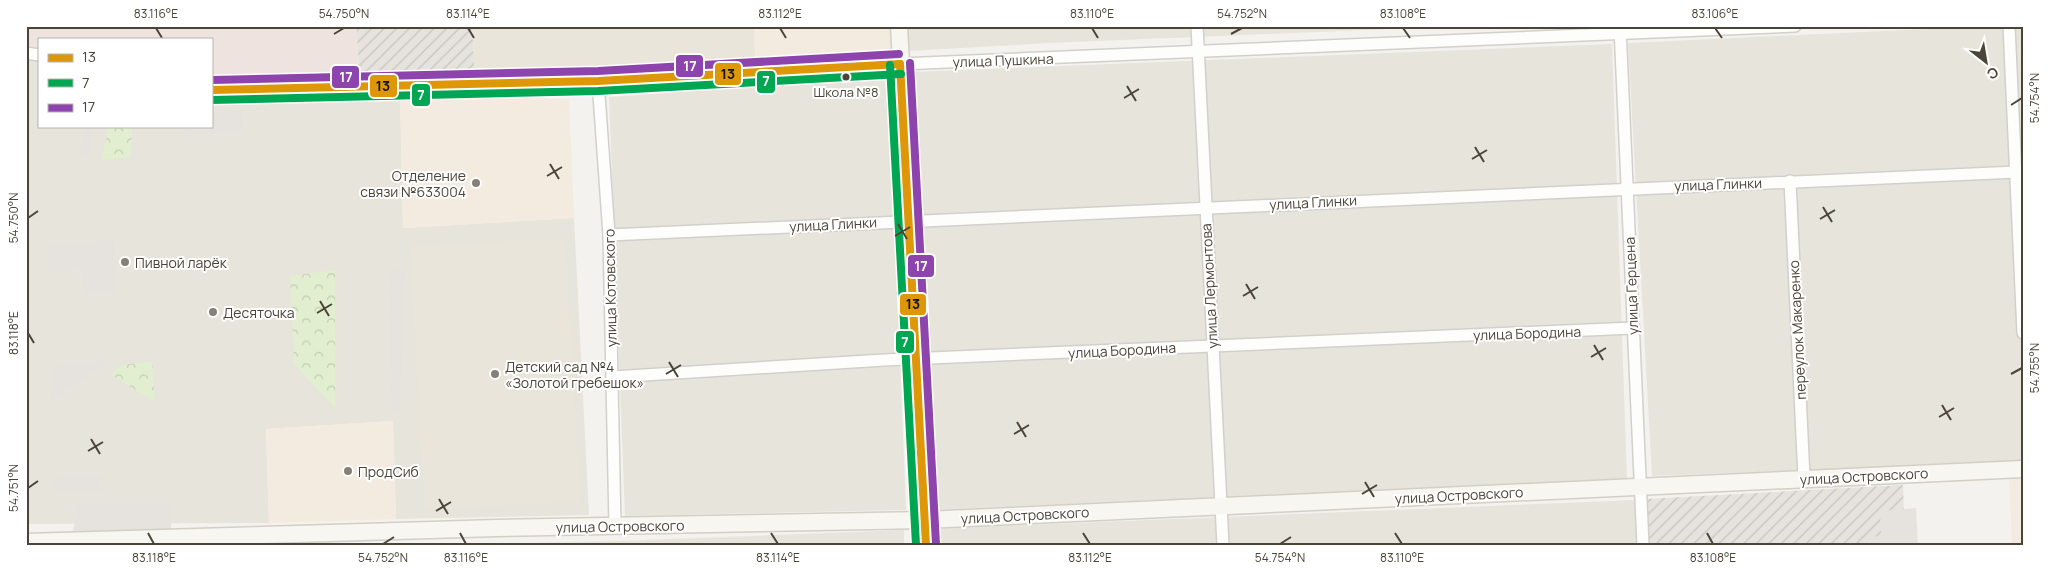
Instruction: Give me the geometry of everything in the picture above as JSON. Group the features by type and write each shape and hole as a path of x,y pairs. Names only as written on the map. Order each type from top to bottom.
{"street":[{"path":"899,26 926,545"},
{"name":"улица Лермонтова","path":"1197,26 1223,545"},
{"name":"улица Пушкина","path":"212,90 598,81 900,64 1620,30 1795,26"},
{"path":"2008,26 2023,333"},
{"name":"улица Герцена","path":"1620,30 1643,545"},
{"name":"улица Котовского","path":"598,81 609,235 615,526"},
{"name":"улица Глинки","path":"609,235 2016,172"},
{"name":"переулок Макаренко","path":"1790,181 1804,478"},
{"name":"улица Бородина","path":"612,377 916,359 1633,328"},
{"name":"улица Островского","path":"26,542 615,526 925,520 2023,469"}],"shaded area":[{"path":"26,26 356,26 360,80 212,79 212,38 38,38 38,49 26,46"},
{"path":"356,26 472,26 475,74 360,80"},
{"path":"472,26 754,26 755,61 475,74"},
{"path":"754,26 890,26 891,54 755,61"},
{"path":"908,26 1461,26 1049,43 909,51"},
{"path":"2023,26 2023,462 1652,476 1628,43"},
{"path":"1612,44 1627,479 935,510 913,72"},
{"path":"26,57 38,60 38,128 212,128 212,89 400,96 403,228 574,218 589,515 396,519 393,421 266,429 269,523 26,524"},
{"path":"889,77 906,510 625,516 609,97"},
{"path":"400,96 569,99 574,218 403,228"},
{"path":"242,110 243,133 184,136 183,128 212,128 212,112"},
{"path":"84,128 93,128 90,156 80,155"},
{"name":"Детский сад №4 «Золотой гребешок»","path":"565,238 580,501 425,510 410,247"},
{"path":"114,240 117,293 83,294 82,270 49,272 48,244"},
{"path":"389,267 406,271 400,412 391,412"},
{"path":"110,361 50,402 52,365"},
{"path":"393,421 396,519 269,523 266,429"},
{"path":"52,476 101,476 101,491 52,491"},
{"path":"2023,478 2023,545 2012,545 2009,479"},
{"path":"1903,485 1905,545 1649,545 1646,499"},
{"path":"1636,500 1637,545 934,545 933,529"},
{"path":"79,504 171,505 171,532 72,536"},
{"path":"1916,508 1918,545 1866,545 1866,537 1881,536 1880,511"},
{"path":"904,530 904,545 645,545 644,540"},
{"path":"644,540 645,545 502,545 502,544"}],"green space":[{"path":"109,128 132,128 131,157 101,160"},
{"path":"335,270 335,408 294,364 290,276"},
{"path":"152,361 155,402 110,374 122,365"}],"transit line":[{"name":"17","path":"212,80 598,71 899,54"},
{"name":"17","path":"910,63 936,544"},
{"name":"13","path":"900,64 926,545"},
{"name":"13","path":"212,90 598,81 900,64"},
{"name":"7","path":"890,65 916,545"},
{"name":"7","path":"212,100 598,91 901,74"}],"place":[{"name":"Школа №8","path":"846,77"},
{"name":"Отделение связи №633004","path":"476,183"},
{"name":"Пивной ларёк","path":"125,262"},
{"name":"Десяточка","path":"213,312"},
{"name":"Детский сад №4 «Золотой гребешок»","path":"495,374"},
{"name":"ПродСиб","path":"348,471"}]}
